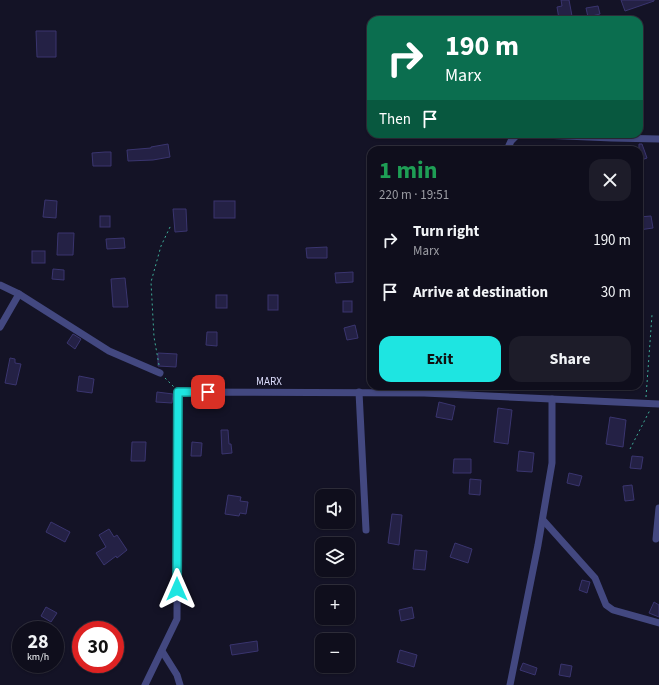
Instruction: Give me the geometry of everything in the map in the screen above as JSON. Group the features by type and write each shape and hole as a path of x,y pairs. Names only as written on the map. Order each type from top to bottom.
{"street":[{"path":"612,138 659,139"},
{"path":"0,285 19,294 109,351 160,373"},
{"path":"0,327 19,294"},
{"path":"145,685 177,619 178,392"},
{"name":"MARX","path":"178,392 424,393 652,404"},
{"path":"359,392 366,530"},
{"path":"510,685 543,520 552,463 552,399"},
{"path":"656,539 659,508"},
{"path":"543,520 594,578 606,605 613,610 659,623"},
{"path":"162,651 177,675 180,685"}],"path":[{"path":"171,225 161,246 151,282 154,336 160,373 178,392"},
{"path":"630,449 652,404 652,315"}],"building":[{"path":"561,0 569,0 572,16 558,16 557,7 562,6"},
{"path":"621,0 654,0 654,1 625,11"},
{"path":"598,6 600,14 588,16 586,8"},
{"path":"36,31 56,31 56,57 37,57"},
{"path":"168,144 170,157 153,160 128,161 127,150 151,148"},
{"path":"643,147 647,158 643,160"},
{"path":"111,152 111,166 93,166 92,153"},
{"path":"45,200 57,201 56,218 43,217"},
{"path":"214,201 235,201 235,218 214,218"},
{"path":"173,209 186,209 187,231 175,232"},
{"path":"100,216 110,216 110,227 100,227"},
{"path":"651,216 653,228 643,229 643,217"},
{"path":"58,233 74,233 73,255 57,255"},
{"path":"124,238 125,248 107,249 106,239"},
{"path":"327,247 327,258 307,258 306,248"},
{"path":"32,251 45,251 45,263 32,263"},
{"path":"53,269 64,270 64,280 52,279"},
{"path":"353,272 353,282 336,283 335,273"},
{"path":"125,278 128,307 113,307 111,279"},
{"path":"216,295 227,295 227,308 216,308"},
{"path":"268,295 278,295 278,310 268,310"},
{"path":"343,301 352,301 352,312 343,312"},
{"path":"355,325 358,338 347,340 344,328"},
{"path":"207,332 217,332 217,346 206,345"},
{"path":"73,334 81,339 75,349 67,343"},
{"path":"158,353 177,354 176,367 158,366"},
{"path":"10,358 15,359 15,363 21,364 16,385 5,383"},
{"path":"79,376 94,379 92,393 77,391"},
{"path":"157,392 173,394 172,403 156,402"},
{"path":"439,402 455,406 452,420 436,417"},
{"path":"498,408 512,410 508,444 494,442"},
{"path":"610,417 626,420 623,447 606,444"},
{"path":"221,430 228,430 229,444 231,444 232,453 222,454"},
{"path":"132,442 146,442 145,461 131,461"},
{"path":"192,442 202,443 201,456 191,456"},
{"path":"519,451 534,453 532,472 517,471"},
{"path":"632,456 643,457 641,469 630,468"},
{"path":"454,459 471,459 471,473 453,473"},
{"path":"569,473 582,476 579,486 567,483"},
{"path":"470,479 481,480 480,495 469,494"},
{"path":"632,485 634,500 625,501 623,486"},
{"path":"228,495 241,497 240,501 248,502 246,514 240,513 239,516 225,514"},
{"path":"392,514 402,515 399,545 388,543"},
{"path":"51,522 70,532 65,542 46,532"},
{"path":"109,529 114,537 117,535 127,550 117,558 116,556 104,565 96,553 106,547 99,535"},
{"path":"455,543 472,549 468,563 450,557"},
{"path":"415,550 427,551 425,570 413,569"},
{"path":"582,580 590,582 587,593 579,590"},
{"path":"654,602 659,605 659,617 649,613"},
{"path":"46,607 57,613 52,621 41,616"},
{"path":"412,607 414,618 401,621 399,610"},
{"path":"257,641 258,651 232,655 230,645"},
{"path":"400,650 417,655 414,667 397,662"},
{"path":"523,663 537,668 535,675 520,670"},
{"path":"561,664 572,666 570,677 559,675"}],"route":[{"path":"177,589 178,392 208,392"}]}
